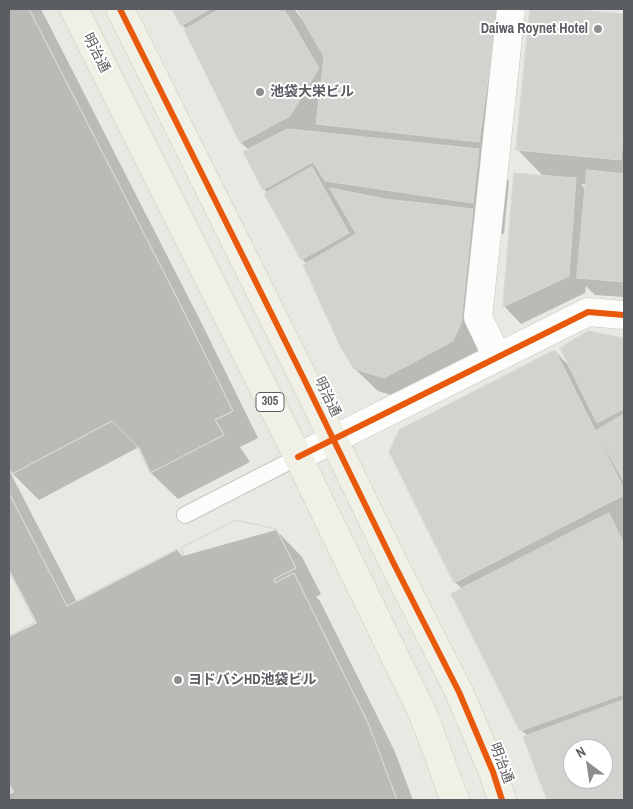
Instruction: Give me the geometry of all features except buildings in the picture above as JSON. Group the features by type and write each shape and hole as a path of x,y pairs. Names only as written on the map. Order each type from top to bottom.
{"main road":[{"name":"明治通","path":"74,9 424,714 455,800"},
{"name":"明治通","path":"120,9 459,692 493,772 502,800"}],"street":[{"path":"498,357 478,316 511,9"},
{"path":"298,457 588,312 624,315"}],"lane":[{"path":"185,515 298,457"}],"cycle path":[{"path":"120,9 459,692 493,772 502,800"},
{"path":"298,457 588,312 624,315"}],"place":[{"name":"Daiwa Roynet Hotel","path":"598,29"},
{"name":"池袋大栄ビル","path":"260,92"},
{"name":"ヨドバシHD池袋ビル","path":"178,680"}]}
